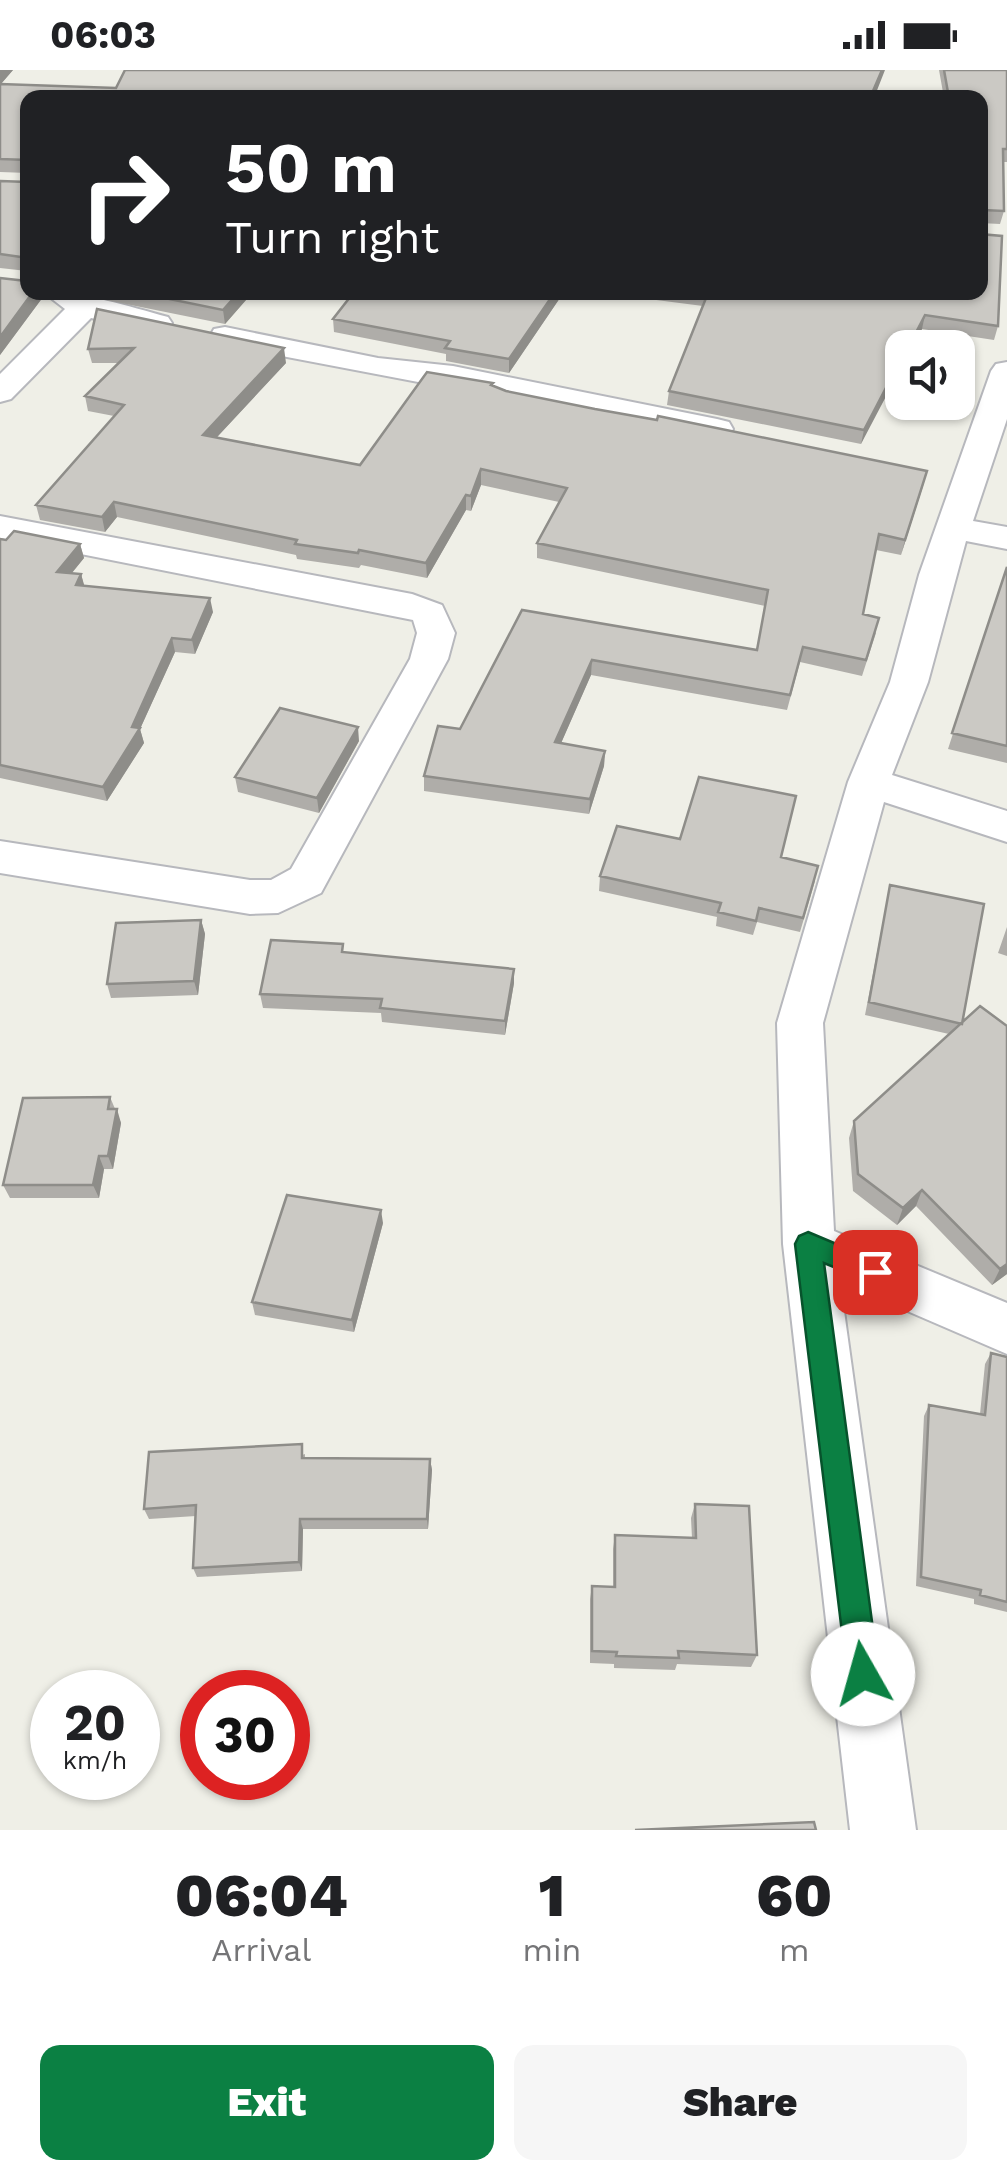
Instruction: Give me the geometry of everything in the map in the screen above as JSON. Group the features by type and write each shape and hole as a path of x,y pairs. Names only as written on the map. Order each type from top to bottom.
{"street":[{"path":"0,392 71,300 192,330 378,368 453,376 757,437"},
{"path":"883,1830 808,1244 800,1023 869,782 909,682 952,528 1007,371"},
{"path":"930,472 968,480"},
{"path":"0,526 412,606 429,613 436,633 429,659 306,881 278,896 250,898 0,857"},
{"path":"952,528 1007,538"},
{"path":"869,782 1007,827"},
{"path":"808,1244 1007,1329"}],"building":[{"path":"125,70 882,70 873,90 20,90 20,160 0,159 0,84 116,88"},
{"path":"944,70 1007,70 1004,211 988,210 988,90 948,90"},
{"path":"0,181 20,182 20,257 0,254"},
{"path":"988,235 1002,236 998,326 925,315 917,330 885,330 885,390 864,430 669,391 705,300 988,300"},
{"path":"0,278 20,280 20,300 27,300 0,337"},
{"path":"174,300 232,300 223,310"},
{"path":"348,300 550,300 509,359 445,348 450,341 333,319"},
{"path":"97,309 284,348 203,435 360,465 427,372 493,383 506,391 595,409 657,420 658,416 927,471 905,540 879,534 863,614 879,618 866,660 803,647 790,695 592,660 555,742 605,751 590,799 424,776 438,726 460,729 522,610 757,650 768,590 537,543 567,488 481,469 471,496 466,495 426,563 359,550 358,553 295,544 297,540 114,502 102,517 36,505 124,405 85,396 134,348 88,349"},
{"path":"14,531 80,544 57,572 81,574 76,585 210,598 192,640 172,638 132,727 140,728 103,787 0,765 0,539 6,540"},
{"path":"1007,567 1007,746 952,733"},
{"path":"280,708 358,727 317,798 235,777"},
{"path":"699,777 796,796 781,857 818,866 803,918 759,908 756,921 718,912 721,903 600,876 617,826 680,839"},
{"path":"890,885 984,904 962,1024 869,1002"},
{"path":"201,920 194,981 107,984 116,923"},
{"path":"271,940 343,944 342,952 514,969 505,1021 380,1008 382,999 260,994"},
{"path":"980,1006 1007,1026 1007,1264 1000,1269 922,1190 903,1208 858,1174 854,1121"},
{"path":"110,1097 108,1109 117,1109 108,1156 99,1156 93,1185 3,1185 23,1098"},
{"path":"287,1195 381,1210 352,1320 252,1302"},
{"path":"991,1353 1007,1357 1007,1602 980,1595 981,1590 921,1577 929,1405 985,1415"},
{"path":"302,1444 302,1458 430,1459 427,1519 300,1519 299,1562 193,1568 196,1505 144,1509 149,1452"},
{"path":"695,1504 749,1506 757,1655 678,1651 679,1658 616,1656 617,1652 592,1651 592,1586 615,1587 615,1535 696,1538"},
{"path":"814,1822 816,1830 635,1830"}],"route":[{"path":"863,1674 808,1244 875,1272"}]}
